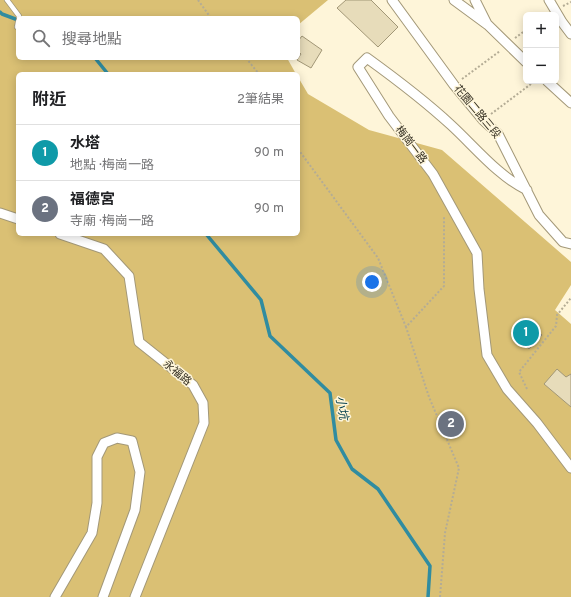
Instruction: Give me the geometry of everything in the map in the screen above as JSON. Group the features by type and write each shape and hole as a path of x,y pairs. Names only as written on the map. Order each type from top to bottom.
{"street":[{"name":"花園二路三段","path":"392,0 454,85 498,134 539,215 563,242 571,244"},
{"path":"454,0 488,25 523,59"},
{"path":"475,0 488,25"},
{"path":"549,0 571,34"},
{"name":"梅崗一路","path":"527,190 511,183 456,129 414,92 368,58 358,67 389,116 433,174 477,253 479,289 487,355 507,389 537,423 571,468"},
{"path":"550,84 571,103"},
{"path":"0,213 16,218"},
{"name":"永福路","path":"66,236 104,249 128,276 139,342 193,385 203,403 204,423 135,597"},
{"path":"55,597 92,533 97,503 97,457 104,443 117,438 132,441 140,472 135,510 103,597"}],"lane":[{"path":"7,0 19,16"}],"path":[{"path":"198,0 210,16"},
{"path":"454,85 508,46"},
{"path":"248,60 258,72"},
{"path":"484,120 530,84"},
{"path":"300,152 378,258 406,328 430,397 459,468 445,533 440,597"},
{"path":"406,328 444,286 445,196"},
{"path":"527,389 520,372 556,326 557,315 571,298"}],"shaded area":[{"path":"0,0 328,0 300,23 300,16 16,16 16,60 288,60 295,72 16,72 16,236 300,236 300,80 308,94 369,130 442,150 571,262 571,285 555,310 571,324 571,597 0,597"}],"building":[{"path":"346,0 371,0 398,27 378,47 337,8"},
{"path":"302,36 322,50 311,68 297,60 300,60 301,54 300,38"},
{"path":"523,318 542,335 529,349 511,332"},
{"path":"557,369 566,377 571,374 571,407 544,384"}],"waterway":[{"name":"小坑","path":"0,12 16,19"},
{"name":"小坑","path":"97,60 106,72"},
{"name":"小坑","path":"208,236 261,300 270,336 330,393 336,440 352,469 378,489 430,566 428,597"}],"place":[{"name":"水塔","path":"526,333"},
{"name":"福德宮","path":"451,424"}]}
